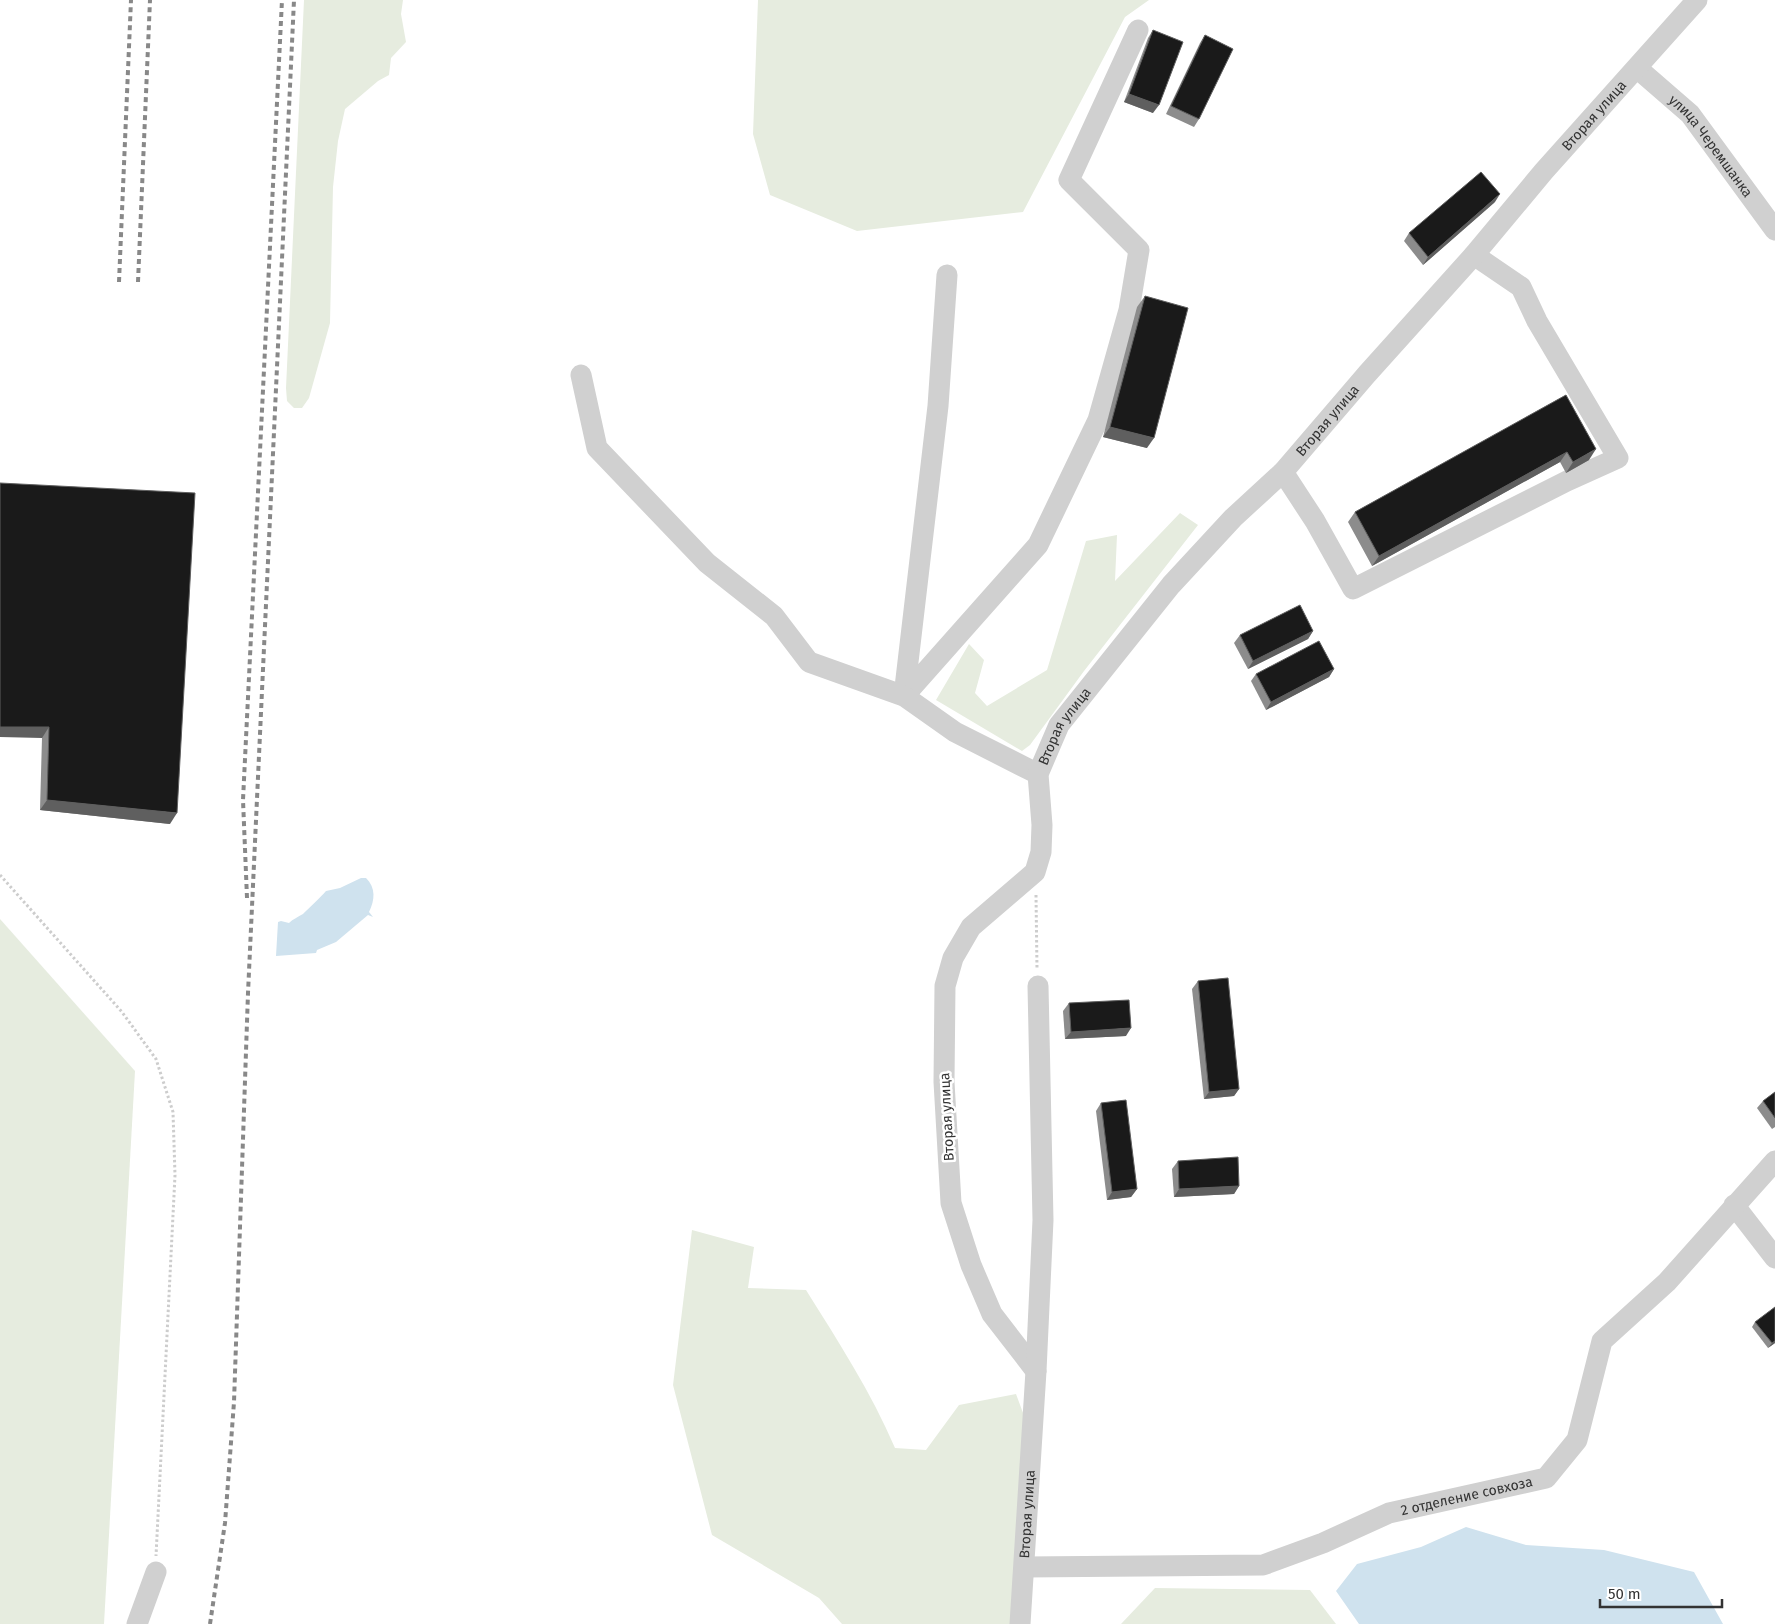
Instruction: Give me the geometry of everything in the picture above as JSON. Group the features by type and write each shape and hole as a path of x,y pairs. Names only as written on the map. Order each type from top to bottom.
{"street":[{"name":"Вторая улица","path":"1020,1624 1036,1371 992,1314 971,1265 951,1203 944,1082 945,986 953,958 971,927 1035,872 1041,852 1042,825 1038,774 1059,725 1171,584 1234,518 1283,472 1367,374 1474,255 1544,171 1697,0"},
{"path":"904,696 1038,545 1098,420 1129,310 1139,250 1068,180 1138,30"},
{"name":"улица Черемшанка","path":"1637,68 1690,114 1775,230"},
{"path":"1283,472 1315,521 1353,589 1567,481 1618,458 1537,321 1521,287 1474,255"},
{"path":"904,696 938,406 947,275"},
{"path":"581,375 597,448 707,563 774,616 809,662 904,696 955,732 1038,774"},
{"path":"1036,1371 1043,1220 1038,986"},
{"name":"2 отделение совхоза","path":"1024,1567 1263,1565 1323,1544 1389,1514 1546,1478 1577,1440 1602,1340 1667,1282 1775,1161"},
{"path":"1734,1205 1775,1258"},
{"path":"137,1624 156,1572"}],"path":[{"path":"1035,872 1037,961"},
{"path":"0,875 122,1012 156,1060 173,1112 175,1175 156,1572"}],"shaded area":[{"path":"304,0 403,0 401,14 406,42 391,58 389,75 378,81 345,109 338,141 333,187 330,323 309,398 302,408 294,408 287,401 286,388"},
{"path":"758,0 1149,0 1125,17 1023,212 857,231 770,195 753,134"},
{"path":"1180,513 1198,525 1084,671 1030,745 1022,751 936,700 969,644 984,660 975,693 987,706 1047,670 1086,541 1117,535 1115,581"},
{"path":"0,919 135,1071 104,1624 0,1624"},
{"path":"692,1230 754,1247 748,1288 806,1290 865,1387 895,1448 926,1450 959,1405 1016,1394 1026,1421 1011,1624 842,1624 819,1598 712,1535 673,1385"},
{"path":"1155,1588 1310,1590 1336,1624 1121,1624"}],"water":[{"path":"361,878 366,878 372,886 373,899 369,912 373,917 368,915 336,942 317,950 316,953 276,956 278,922 289,923 303,914 326,891 340,888"},
{"path":"1466,1527 1526,1545 1604,1550 1694,1572 1723,1624 1359,1624 1336,1591 1357,1564 1421,1547"}],"building":[{"path":"1153,30 1183,42 1159,105 1129,94"},
{"path":"1205,35 1233,49 1199,119 1171,106"},
{"path":"1481,172 1500,194 1428,257 1409,233"},
{"path":"1145,296 1188,308 1154,438 1110,427"},
{"path":"1566,395 1596,449 1573,462 1567,452 1379,556 1355,512"},
{"path":"0,483 195,493 177,813 47,800 49,727 0,727"},
{"path":"1300,605 1313,631 1253,661 1240,635"},
{"path":"1319,641 1334,669 1271,702 1256,674"},
{"path":"1228,978 1239,1089 1209,1092 1198,981"},
{"path":"1129,1000 1131,1028 1071,1032 1069,1003"},
{"path":"1775,1092 1775,1118 1763,1101"},
{"path":"1126,1100 1137,1189 1112,1192 1101,1103"},
{"path":"1238,1157 1239,1186 1179,1189 1178,1161"},
{"path":"1775,1307 1775,1341 1772,1343 1755,1322"}],"railway":[{"path":"119,282 131,0"},
{"path":"138,282 150,0"},
{"path":"247,898 243,800 282,0"},
{"path":"210,1624 225,1523 234,1402 248,993 294,0"}]}
